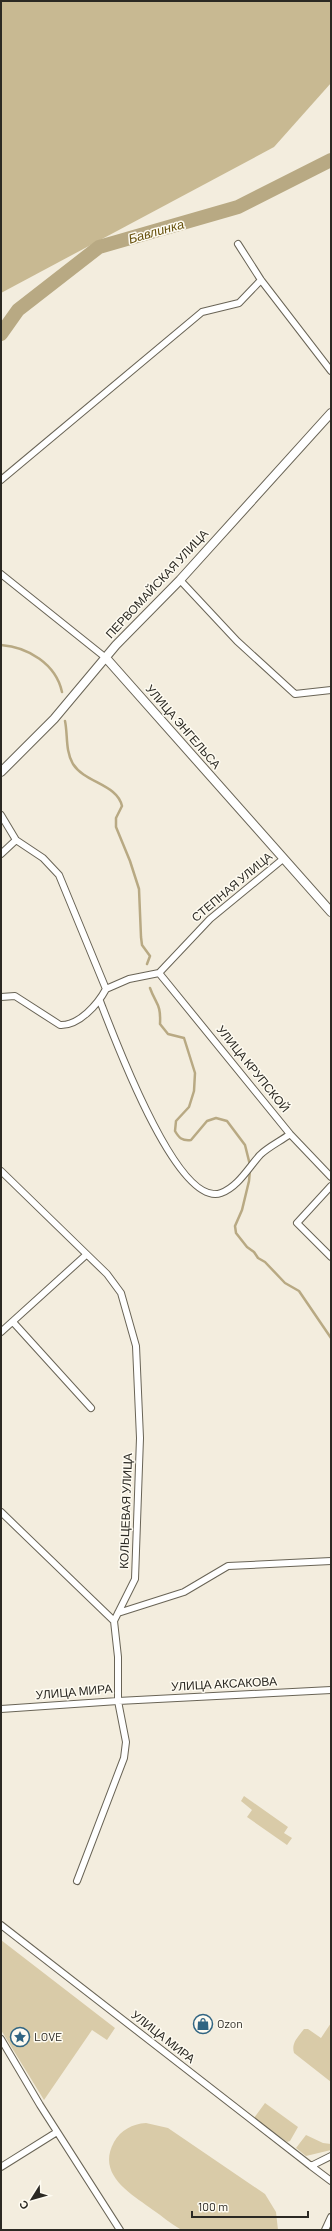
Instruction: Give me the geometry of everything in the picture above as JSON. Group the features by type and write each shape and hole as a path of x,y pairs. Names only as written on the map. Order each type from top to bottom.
{"street":[{"path":"238,244 261,280 331,371"},
{"path":"1,480 202,312 239,303 261,280"},
{"name":"ПЕРВОМАЙСКАЯ УЛИЦА","path":"1,772 54,719 106,658 180,580 331,413"},
{"name":"УЛИЦА ЭНГЕЛЬСА","path":"1,574 106,658 331,912"},
{"path":"180,580 237,641 295,694 331,690"},
{"path":"1,815 16,840 43,858 59,875 106,989"},
{"path":"1,854 16,840"},
{"name":"СТЕПНАЯ УЛИЦА","path":"160,973 210,918 283,859"},
{"path":"1,997 15,996 60,1025 67,1025 79,1019 100,1001 106,989 129,979 160,973"},
{"name":"УЛИЦА КРУПСКОЙ","path":"160,973 290,1134 331,1177"},
{"path":"100,1001 136,1090 175,1160 197,1188 209,1194 221,1193 225,1191 250,1169 261,1154 290,1134"},
{"name":"КОЛЬЦЕВАЯ УЛИЦА","path":"1,1171 107,1274 121,1293 130,1320 136,1346 140,1438 138,1534 135,1579 114,1621"},
{"path":"331,1186 297,1224 331,1257"},
{"path":"1,1332 86,1255"},
{"path":"13,1322 91,1408"},
{"path":"1,1512 114,1621"},
{"path":"118,1613 184,1592 228,1566 331,1561"},
{"name":"УЛИЦА МИРА","path":"1,1709 118,1701 118,1657 114,1621"},
{"name":"УЛИЦА АКСАКОВА","path":"118,1701 331,1690"},
{"path":"77,1881 124,1758 126,1742 118,1701"},
{"name":"УЛИЦА МИРА","path":"1,1925 331,2181"},
{"path":"1,2039 57,2132 120,2230"},
{"path":"1,2167 57,2132"},
{"path":"311,2166 331,2156"},
{"path":"325,2230 331,2217"}],"shaded area":[{"path":"1,1 331,1 331,83 274,147 1,293"},
{"path":"244,1796 288,1827 284,1833 292,1838 287,1845 247,1817 252,1810 241,1801"},
{"path":"1,1940 115,2028 107,2040 92,2030 44,2100 1,2030"},
{"path":"331,2023 331,2082 294,2053 293,2046 304,2029 308,2029 321,2038"},
{"path":"265,2103 298,2127 290,2141 287,2142 254,2118"},
{"path":"146,2123 168,2128 265,2194 276,2212 278,2230 180,2229 126,2190 113,2174 109,2164 110,2154 114,2142 120,2134 127,2128"},
{"path":"306,2135 323,2143 331,2144 331,2150 306,2156 296,2148"}],"waterway":[{"name":"Бавлинка","path":"1,334 18,310 99,247 238,207 331,160"},
{"path":"1,645 11,646 31,653 47,665 54,673 62,692"},
{"path":"65,721 70,759 73,764 85,775 114,793 122,806 116,818 116,827 130,861 139,889 142,945 150,956 147,964"},
{"path":"150,988 159,1008 160,1024 168,1034 184,1038 195,1073 194,1091 189,1107 176,1121 175,1131 181,1138 191,1140 207,1121 216,1118 227,1121 245,1145 250,1165"},
{"path":"250,1170 242,1210 235,1226 236,1233 247,1247 254,1252 258,1258 265,1262 285,1283 299,1291 331,1338"}],"place":[{"name":"Ozon","path":"203,2024"},
{"name":"LOVE","path":"20,2037"}]}
